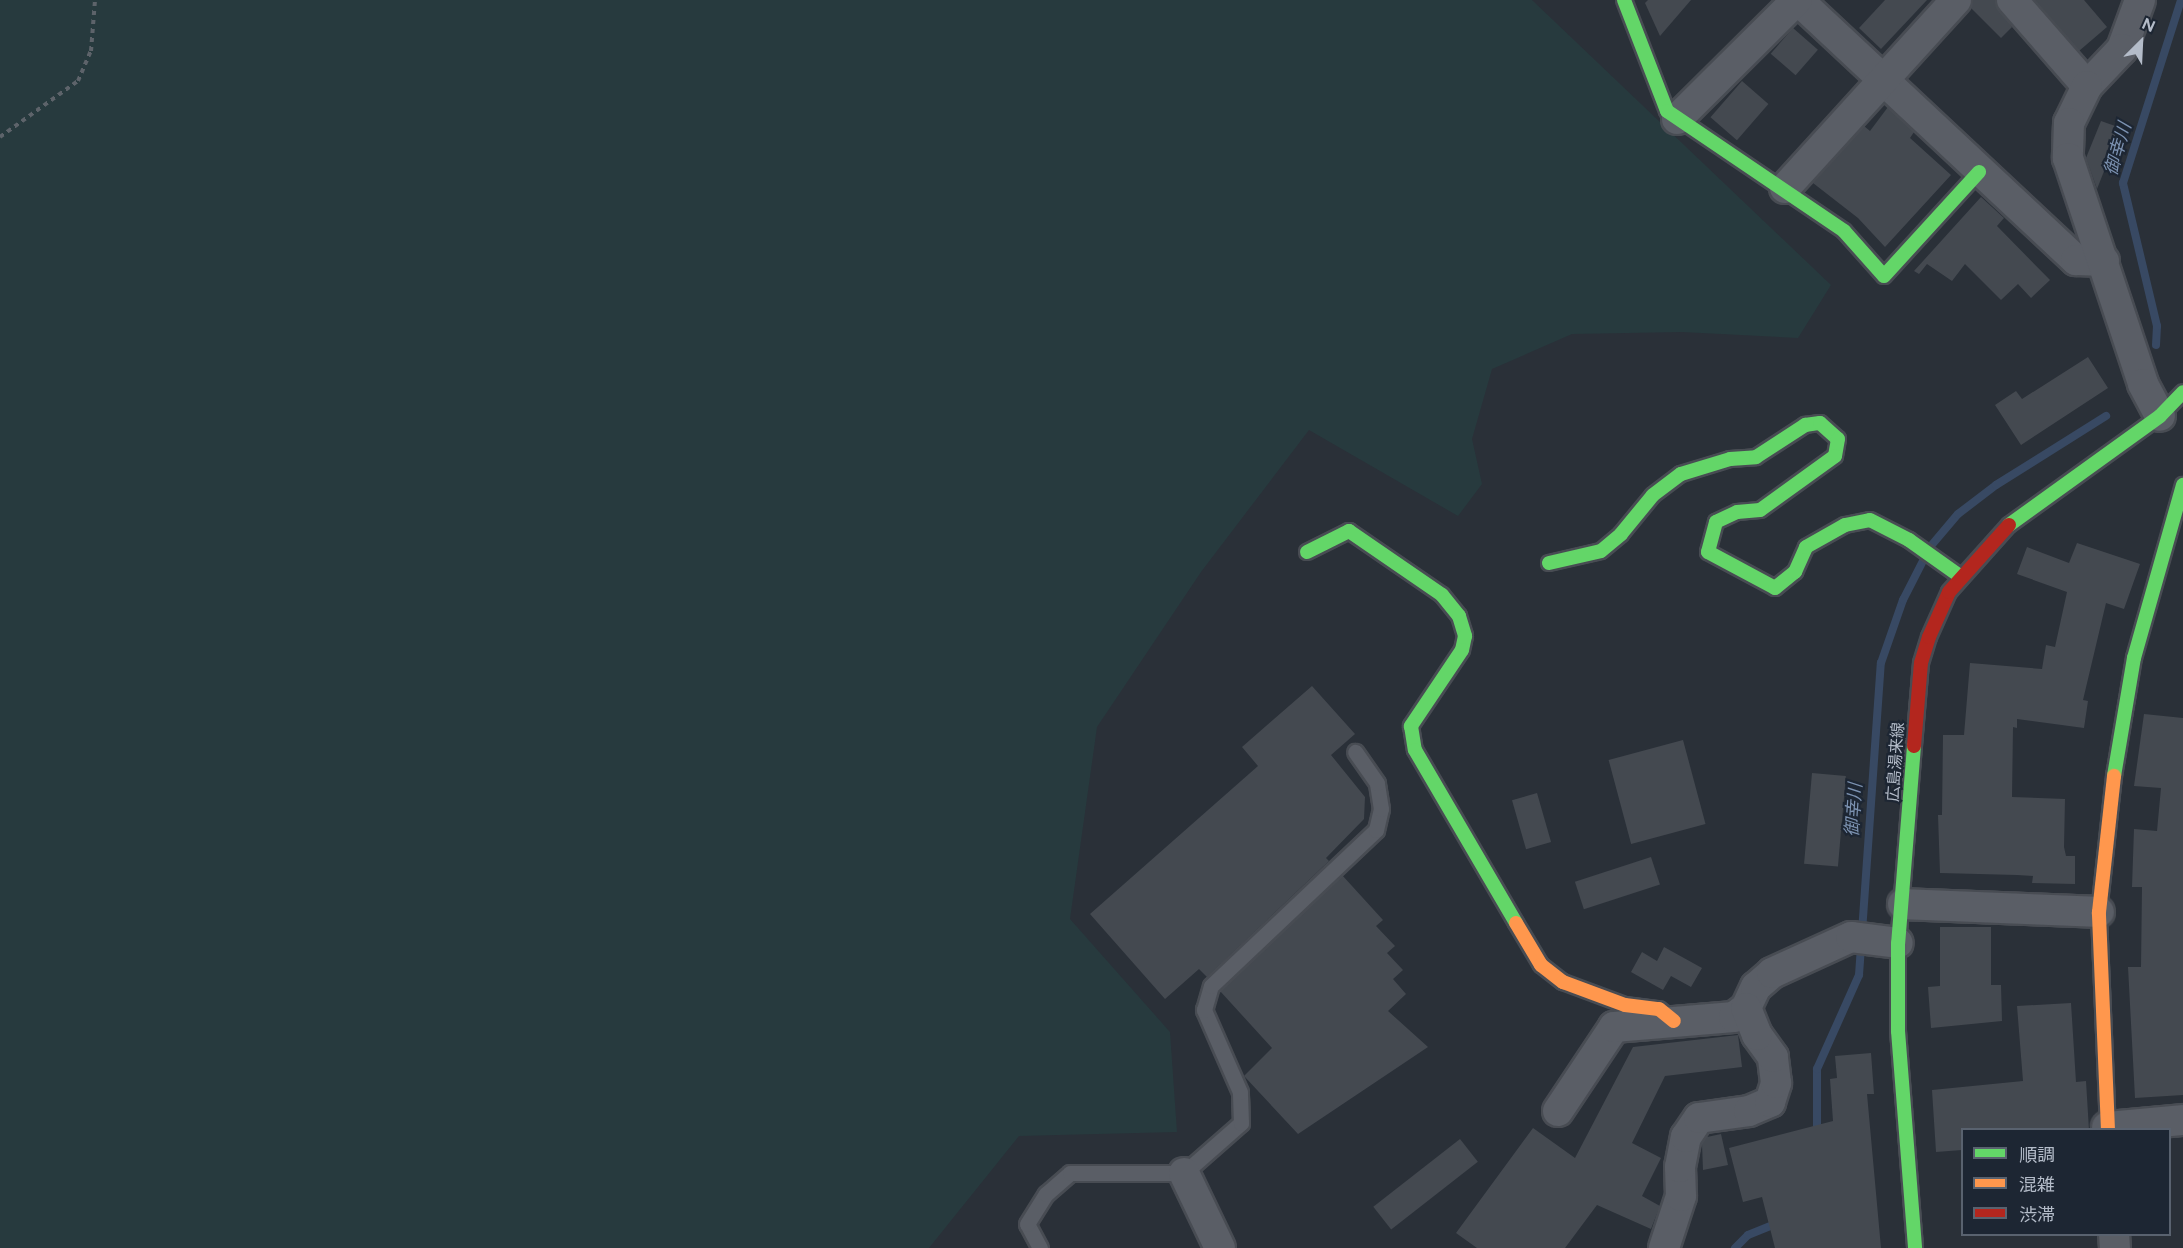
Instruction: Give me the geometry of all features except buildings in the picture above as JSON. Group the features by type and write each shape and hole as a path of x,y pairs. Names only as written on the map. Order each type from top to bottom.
{"street":[{"path":"1624,0 1667,111 1677,120 1785,188 1844,231 1884,276 1979,172"},
{"path":"1677,120 1798,0 1883,83 2076,260 2104,261"},
{"path":"1785,188 1883,83 1956,0"},
{"path":"2012,0 2087,86"},
{"path":"2140,0 2122,49 2087,86 2070,123 2068,158 2143,384 2160,416"},
{"name":"広島湯来線","path":"1915,1248 1898,1031 1898,943 1921,663 1949,592 2004,528 2160,416 2183,393"},
{"path":"1549,563 1601,551 1621,534 1653,495 1681,474 1730,459 1756,457 1805,424 1820,423 1838,439 1835,456 1760,510 1737,512 1716,522 1708,552 1775,588 1795,572 1806,547 1845,525 1869,520 1909,540 1961,577"},
{"path":"2183,485 2178,521 2134,658 2113,783 2099,912 2107,1128 2183,1120"},
{"path":"1307,552 1349,531 1442,594 1459,616 1465,636 1462,650 1411,726 1415,750 1541,965 1563,982 1625,1005 1659,1009 1674,1021"},
{"path":"1903,904 2099,912"},
{"path":"1558,1111 1614,1027 1734,1017 1746,1008 1756,987 1772,973 1851,937 1898,943"},
{"path":"1664,1248 1681,1197 1680,1167 1686,1137 1699,1119 1749,1111 1770,1102 1776,1083 1773,1057 1757,1035 1746,1008"},
{"path":"1184,1173 1220,1248"}],"lane":[{"path":"1041,1248 1027,1224 1046,1194 1070,1173 1184,1173 1241,1123 1240,1092 1204,1010 1211,986 1376,830 1381,809 1377,783 1355,752"}],"path":[{"path":"0,137 78,81 91,51 95,0"}],"green space":[{"path":"0,0 1532,0 1831,285 1798,338 1682,332 1572,334 1492,369 1472,439 1482,484 1458,516 1309,430 1201,572 1097,727 1070,919 1170,1032 1177,1132 1019,1136 929,1248 0,1248"}],"waterway":[{"name":"御幸川","path":"2156,345 2157,326 2123,183 2181,0"},
{"name":"御幸川","path":"1930,547 1958,514 1996,485 2106,416"},
{"name":"御幸川","path":"1817,1136 1817,1069 1859,975 1881,663 1903,600 1924,559"},
{"name":"御幸川","path":"1735,1248 1748,1235 1778,1223"}],"traffic: fast":[{"path":"1624,0 1667,111 1844,231 1884,276 1979,172"},
{"path":"2009,525 2160,416 2183,392"},
{"path":"1549,563 1601,551 1621,534 1653,495 1681,474 1730,459 1756,457 1805,425 1820,423 1838,439 1835,456 1760,510 1737,512 1716,522 1708,552 1775,588 1795,572 1806,547 1845,525 1870,520 1909,540 1961,577"},
{"path":"2114,776 2134,658 2183,485"},
{"path":"1307,552 1349,531 1442,595 1459,616 1465,636 1462,650 1411,726 1415,750 1516,923"},
{"path":"1914,746 1898,943 1898,1031 1915,1248"}],"traffic: slow":[{"path":"2108,1128 2099,912 2114,776"},
{"path":"1516,923 1541,965 1563,982 1625,1005 1659,1009 1674,1021"}],"traffic: jam":[{"path":"1914,746 1921,663 1929,637 1949,592 2009,525"}]}
